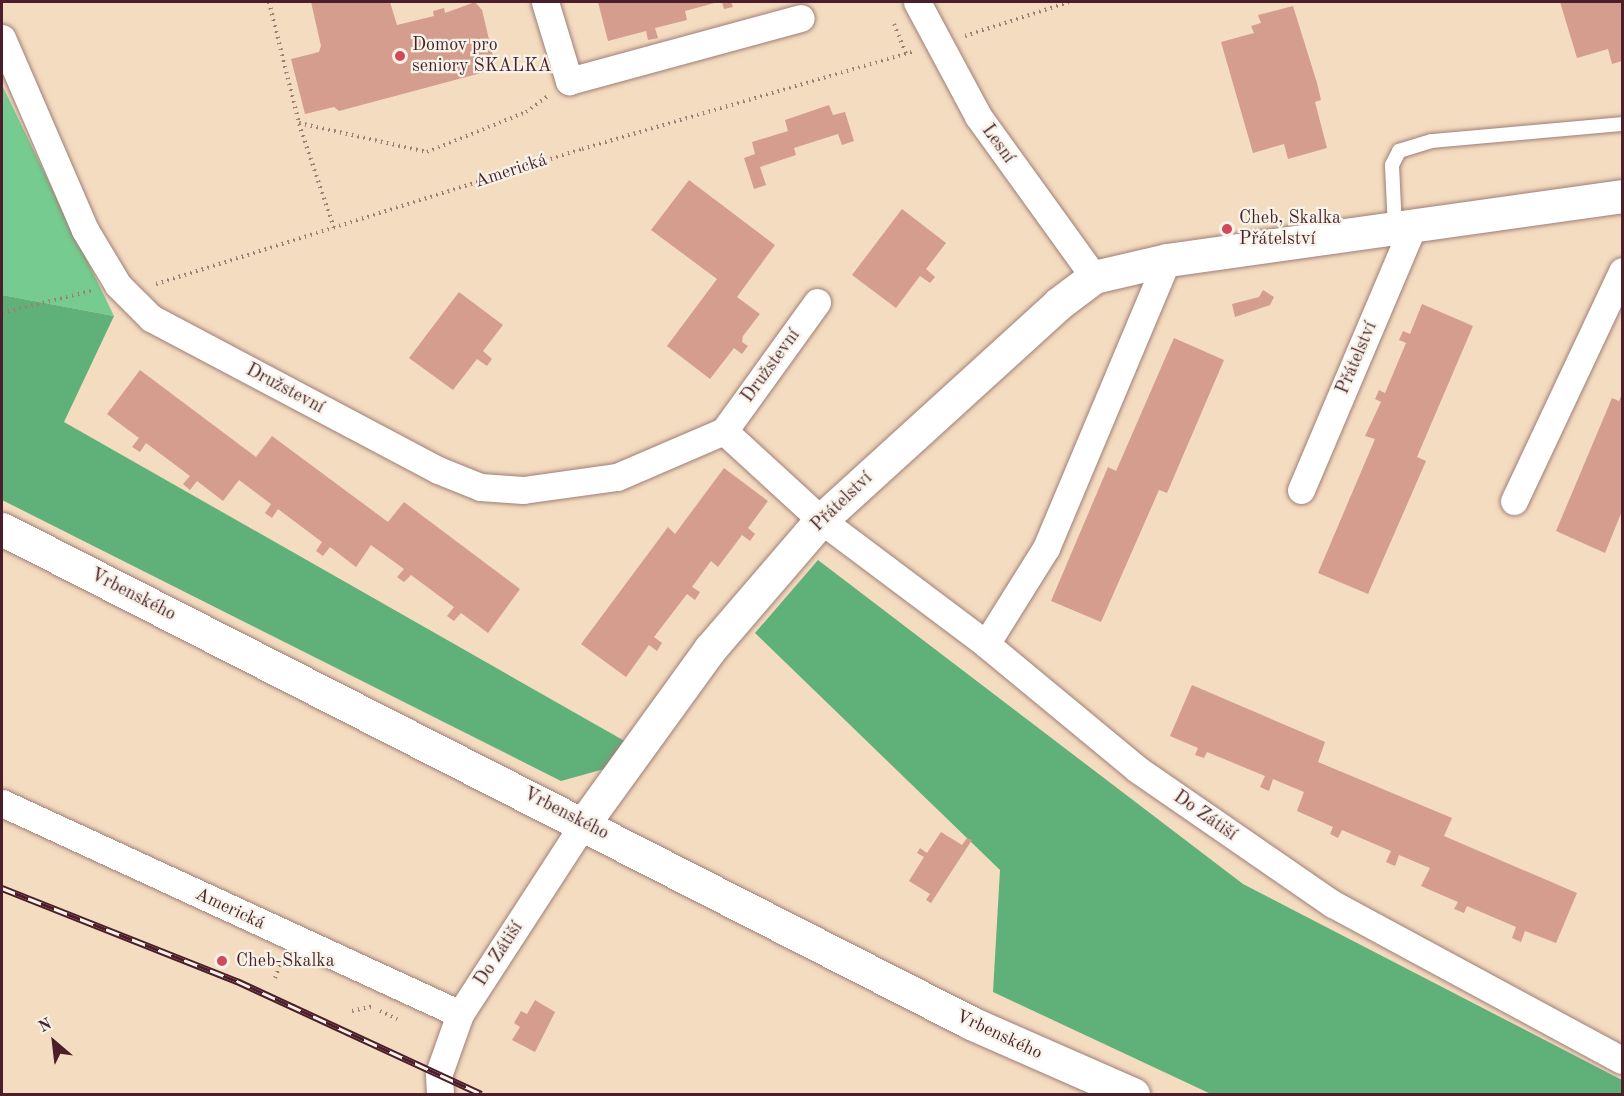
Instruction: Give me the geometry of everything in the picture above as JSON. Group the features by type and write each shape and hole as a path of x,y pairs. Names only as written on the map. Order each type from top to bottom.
{"street":[{"path":"545,2 569,81 801,18"},
{"name":"Lesní","path":"916,2 937,45 978,117 1094,277"},
{"name":"Družstevní","path":"2,38 71,200 118,285 151,318 438,470 480,487 523,490 617,477 724,431 817,302"},
{"name":"Přátelství","path":"585,823 710,649 821,520 1058,304 1094,277 1167,260 1623,196"},
{"name":"Přátelství","path":"1301,490 1404,227"},
{"path":"986,644 1046,548 1167,260"},
{"path":"1514,501 1623,271"},
{"path":"724,431 821,520"},
{"name":"Do Zátiší","path":"821,520 986,644 1137,769 1333,904 1623,1060"},
{"name":"Vrbenského","path":"2,529 585,823 971,1023 1133,1095"},
{"name":"Americká","path":"2,803 460,1014"},
{"name":"Do Zátiší","path":"440,1095 439,1073 460,1014 585,823"}],"lane":[{"path":"1404,227 1392,165 1399,151 1432,141 1623,124"}],"path":[{"path":"269,2 299,123 334,228"},
{"path":"937,45 1069,2"},
{"name":"Americká","path":"2,313 118,285 134,291 582,149 906,54"},
{"path":"299,123 427,152 526,112 569,81"}],"green space":[{"path":"2,85 114,316 2,295"},
{"path":"2,295 114,316 64,422 651,756 561,781 2,500"},
{"path":"818,560 1243,884 1622,1080 1622,1094 1211,1094 993,992 1000,870 755,633"}],"building":[{"name":"Domov pro seniory SKALKA","path":"311,2 390,2 397,25 434,16 433,11 444,8 445,13 475,2 482,10 496,69 339,111 334,107 305,114 291,59 319,52 321,46"},
{"path":"598,2 718,2 685,11 687,20 655,28 658,38 648,40 646,31 608,41"},
{"path":"722,2 731,2 733,7 724,9"},
{"path":"1560,2 1622,2 1622,61 1612,64 1608,49 1577,58"},
{"path":"1293,6 1317,83 1321,100 1315,102 1327,148 1288,159 1284,144 1253,153 1221,42 1254,33 1251,26 1261,23 1258,15"},
{"path":"829,105 833,115 845,112 854,141 842,145 838,134 794,148 796,155 760,167 766,185 754,189 744,158 755,154 752,142 788,131 785,120"},
{"path":"689,180 775,245 737,297 760,314 743,336 742,342 748,346 742,354 734,348 710,379 667,346 717,279 651,230"},
{"path":"902,209 946,243 926,269 935,277 930,283 920,276 896,308 852,275"},
{"path":"1263,290 1274,297 1270,305 1235,317 1232,304 1259,297"},
{"path":"459,292 503,325 483,351 492,359 487,366 477,359 453,390 409,358"},
{"path":"1422,304 1473,326 1417,457 1426,461 1368,594 1318,573 1375,439 1365,436 1381,402 1375,399 1379,390 1385,393 1406,343 1399,340 1403,331 1410,334"},
{"path":"1174,338 1224,360 1167,493 1159,490 1101,622 1051,601 1108,467 1116,471"},
{"path":"140,370 256,457 272,436 388,522 404,502 520,589 488,633 461,613 454,621 447,616 454,607 411,575 404,582 397,577 404,569 371,545 356,567 330,547 323,556 316,551 322,542 278,509 272,518 265,513 271,504 239,480 223,501 197,481 190,490 183,484 190,476 146,443 140,452 132,447 139,438 107,414"},
{"path":"1622,394 1622,511 1605,553 1556,531 1612,398 1619,401"},
{"path":"724,468 768,501 748,528 755,534 750,541 742,535 718,567 711,561 692,587 700,592 695,600 687,594 654,637 662,643 657,651 649,645 626,677 581,644 668,527 675,534"},
{"path":"1192,685 1325,742 1318,762 1452,818 1444,836 1577,893 1556,943 1525,931 1521,942 1512,938 1516,927 1467,906 1464,913 1454,909 1458,902 1421,886 1430,868 1399,855 1395,866 1386,862 1391,851 1342,830 1338,838 1330,834 1333,827 1297,811 1304,792 1273,779 1269,791 1260,787 1265,776 1207,752 1204,758 1195,755 1198,748 1170,736"},
{"path":"941,832 962,845 967,838 972,840 931,903 926,900 930,894 909,881 924,857 917,853 920,848 927,853"},
{"path":"535,1000 555,1012 535,1052 512,1040 520,1027 514,1023 521,1011 527,1014"}],"railway":[{"path":"2,888 237,981 481,1094"}],"place":[{"name":"Domov pro seniory SKALKA","path":"400,56"},
{"name":"Cheb, Skalka Přátelství","path":"1227,229"},
{"name":"Cheb-Skalka","path":"222,961"}]}
